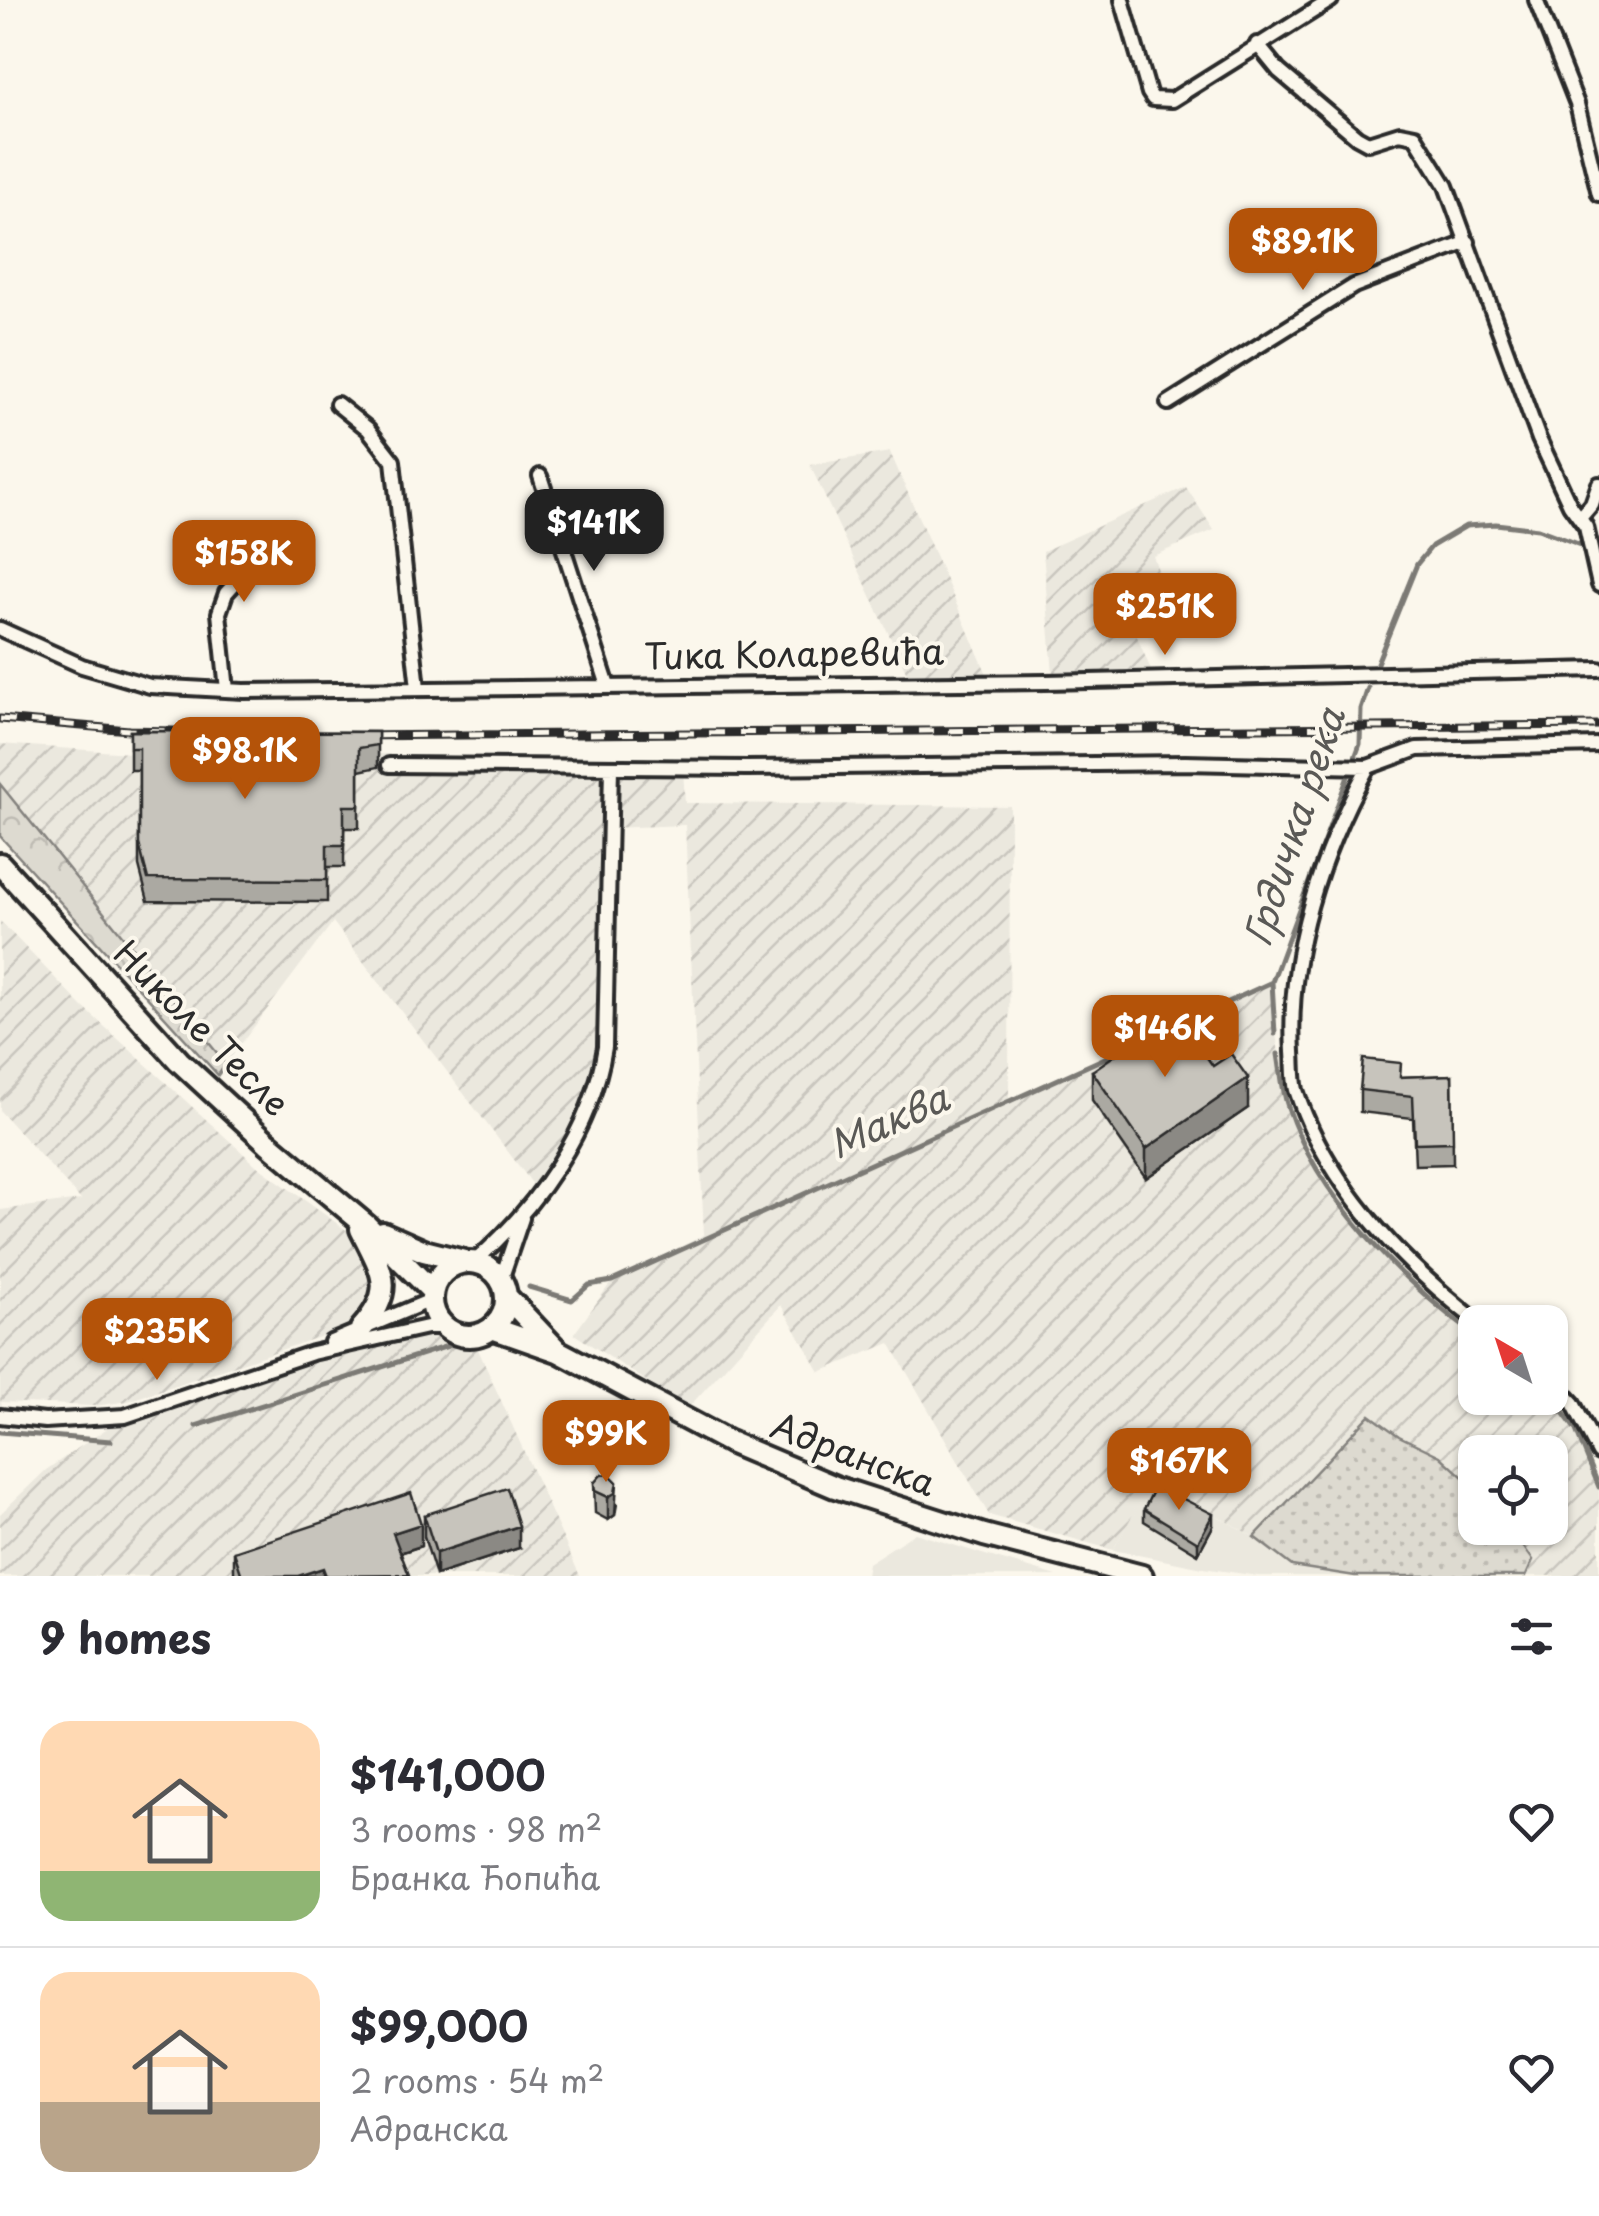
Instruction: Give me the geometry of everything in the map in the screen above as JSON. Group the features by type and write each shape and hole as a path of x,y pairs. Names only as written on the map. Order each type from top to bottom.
{"main road":[{"name":"Николе Тесле","path":"0,864 179,1061 235,1114 361,1220 431,1295"},
{"name":"Николе Тесле","path":"361,1220 406,1245 469,1262"},
{"path":"361,1220 384,1286 382,1300 362,1329"},
{"path":"469,1262 494,1271 504,1288 505,1308 492,1328 472,1336 452,1333 433,1310 431,1295 443,1271 469,1262"},
{"name":"Адранска","path":"504,1288 558,1351"},
{"name":"Адранска","path":"492,1328 558,1351 729,1442 835,1487 954,1527 1142,1576"}],"street":[{"path":"1122,0 1138,62 1153,99 1172,100 1331,0"},
{"path":"1536,0 1577,104 1599,194"},
{"path":"1257,44 1278,71 1357,137 1368,143 1400,133 1415,136 1440,171 1538,440 1589,536 1599,585"},
{"path":"1168,403 1354,286 1468,242"},
{"path":"337,404 368,429 393,461 418,688"},
{"path":"540,476 608,686"},
{"path":"1580,518 1592,504 1599,484"},
{"path":"227,690 219,613 226,593 285,528"},
{"name":"Тика Коларевића","path":"0,629 82,666 150,686 227,690 1064,682 1599,669"},
{"path":"390,764 611,767 1166,763 1364,767 1416,749 1599,745"},
{"path":"469,1262 524,1211 579,1128 599,1084 605,1048 611,767"},
{"path":"1364,767 1304,923 1291,1018 1295,1087 1342,1184 1385,1238 1459,1305"},
{"path":"504,1288 524,1211"},
{"path":"312,1353 431,1295"},
{"path":"0,1416 44,1421 125,1416 312,1353 427,1327 444,1327"},
{"path":"1568,1398 1599,1453"}],"shaded area":[{"path":"890,452 987,674 1053,674 1043,551 1186,487 1214,530 1153,556 1175,617 1136,634 1155,680 912,684 810,465"},
{"path":"0,744 130,753 390,754 389,764 683,768 685,803 1010,806 1009,1101 1272,982 1288,1109 1321,1175 1399,1271 1458,1321 1458,1415 1566,1415 1576,1430 1599,1487 1599,1576 1526,1576 1533,1560 1522,1545 1568,1545 1568,1435 1458,1435 1458,1472 1440,1456 1370,1416 1254,1537 1153,1479 1113,1550 989,1515 890,1343 820,1372 781,1305 688,1408 574,1334 612,1281 704,1235 685,825 610,828 599,1083 538,1191 333,922 226,1064 0,784"},
{"path":"0,921 82,1006 257,1166 370,1247 377,1258 370,1320 128,1401 95,1406 1,1402 4,1416 0,1416 0,1210 81,1200 0,1111"},
{"path":"444,1327 452,1333 472,1336 580,1576 0,1576 0,1514 46,1470 125,1416 312,1353"},
{"path":"1152,1479 1254,1537 1292,1566 1355,1576 1258,1576 1113,1550"},
{"path":"915,1533 1057,1576 866,1576 868,1563"}],"green space":[{"path":"0,784 226,1064 218,1075 0,836"},
{"path":"1370,1415 1399,1436 1440,1456 1458,1472 1458,1545 1522,1545 1533,1560 1526,1576 1355,1576 1292,1566 1254,1537"}],"building":[{"path":"130,731 378,732 378,745 359,748 359,806 344,806 344,845 327,845 327,880 148,879 139,844 139,748 130,748"},
{"path":"1176,1013 1213,1066 1231,1054 1248,1078 1146,1149 1092,1071"},
{"path":"1363,1059 1401,1063 1400,1077 1452,1075 1453,1142 1415,1143 1413,1096 1360,1090"},
{"path":"609,1474 617,1482 615,1493 608,1497 595,1491 594,1483 601,1475"},
{"path":"1156,1485 1213,1514 1198,1542 1144,1509"},
{"path":"507,1488 519,1526 436,1553 424,1515"},
{"path":"411,1493 421,1524 393,1533 409,1575 326,1576 323,1568 298,1576 242,1576 234,1552"}],"waterway":[{"name":"Грдичка река","path":"1377,663 1417,564 1432,546 1466,526 1496,524 1538,529 1581,545 1599,540"},
{"name":"Грдичка река","path":"1275,1034 1272,982 1360,744 1361,709 1368,688"},
{"name":"Маква","path":"1178,1025 1272,982"},
{"name":"Маква","path":"529,1287 572,1300 589,1285 612,1281 1127,1048"},
{"path":"1278,1054 1286,1101 1319,1173 1391,1263 1458,1322"},
{"name":"Маква","path":"196,1426 451,1345"},
{"path":"1565,1415 1576,1430 1599,1487"},
{"name":"Маква","path":"0,1432 111,1441"}],"railway":[{"path":"0,719 129,730 215,732"},
{"path":"349,736 1599,725"}]}
